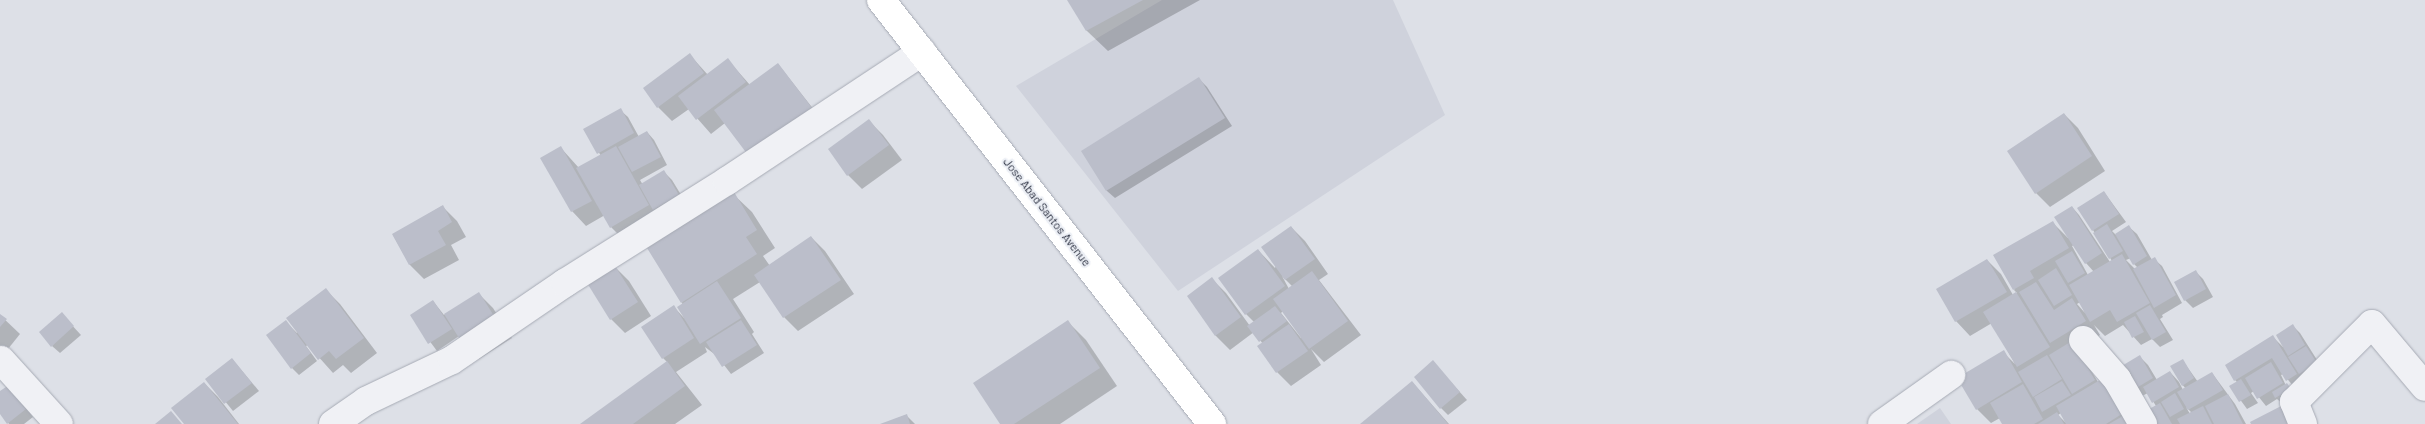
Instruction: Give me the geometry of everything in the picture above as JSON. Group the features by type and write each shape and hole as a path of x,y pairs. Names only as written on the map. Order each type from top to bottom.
{"highway":[{"name":"Jose Abad Santos Avenue","path":"881,0 1212,424"}],"street":[{"path":"333,424 366,401 452,360 565,283 727,181 922,52"},
{"path":"2303,424 2294,402 2372,324 2425,388"},
{"path":"2084,340 2117,379 2143,424"},
{"path":"1,360 59,424"},
{"path":"1882,424 1951,376"}],"shaded area":[{"path":"1162,0 1393,0 1445,115 1178,291 1016,86"},
{"path":"1940,408 1951,424 1917,424"}],"building":[{"path":"1067,0 1143,0 1086,31"},
{"path":"690,53 704,73 657,108 643,88"},
{"path":"728,58 746,82 696,120 678,96"},
{"path":"778,63 815,112 751,159 714,110"},
{"path":"1199,77 1225,118 1106,191 1081,151"},
{"path":"621,108 634,133 597,154 583,129"},
{"path":"2064,113 2092,156 2035,194 2007,151"},
{"path":"869,119 889,145 847,176 828,149"},
{"path":"647,131 661,157 632,172 618,147"},
{"path":"561,146 592,201 571,212 540,158"},
{"path":"616,146 649,205 610,228 576,168"},
{"path":"664,170 679,195 653,210 639,185"},
{"path":"2104,191 2119,214 2092,231 2077,208"},
{"path":"734,192 757,230 746,237 757,254 681,303 647,248"},
{"path":"443,205 452,222 438,231 446,245 409,265 392,234"},
{"path":"2072,206 2102,253 2085,264 2054,217"},
{"path":"2053,221 2069,248 2030,271 2034,278 2013,290 1993,255"},
{"path":"2107,224 2123,251 2109,259 2093,233"},
{"path":"2129,225 2147,256 2133,265 2115,234"},
{"path":"1291,226 1315,259 1285,280 1261,247"},
{"path":"811,236 841,280 783,318 754,275"},
{"path":"1258,249 1285,286 1245,315 1218,278"},
{"path":"2072,251 2085,273 2068,283 2055,261"},
{"path":"2122,254 2150,303 2117,322 2110,310 2090,322 2069,285"},
{"path":"2155,257 2176,295 2154,308 2133,269"},
{"path":"1987,259 2007,292 1955,322 1936,289"},
{"path":"615,266 638,302 610,320 587,283"},
{"path":"2056,268 2072,295 2054,306 2038,280"},
{"path":"2196,270 2206,289 2184,301 2174,282"},
{"path":"1312,271 1348,321 1309,349 1273,299"},
{"path":"1212,277 1241,317 1215,336 1187,296"},
{"path":"717,281 741,318 700,344 677,307"},
{"path":"2036,282 2054,310 2072,298 2086,321 2050,343 2019,292"},
{"path":"326,288 364,338 336,359 329,351 318,360 286,318"},
{"path":"479,292 499,324 464,346 444,314"},
{"path":"2016,292 2050,347 2017,367 1983,312"},
{"path":"433,300 452,329 428,344 410,315"},
{"path":"674,305 694,338 662,359 641,327"},
{"path":"2150,305 2166,332 2152,340 2136,313"},
{"path":"1275,306 1287,321 1259,342 1247,326"},
{"path":"62,312 74,326 51,347 39,332"},
{"path":"0,314 7,319 0,327"},
{"path":"2135,316 2144,332 2132,338 2124,322"},
{"path":"286,320 311,353 291,369 266,335"},
{"path":"741,320 757,345 722,367 706,342"},
{"path":"1068,320 1100,368 1014,424 1000,424 973,383"},
{"path":"1289,324 1308,351 1276,373 1257,346"},
{"path":"2293,324 2305,345 2288,356 2276,335"},
{"path":"2273,335 2297,374 2286,381 2272,358 2234,381 2225,365"},
{"path":"2072,341 2095,380 2072,394 2049,355"},
{"path":"2306,346 2317,363 2299,374 2288,357"},
{"path":"2004,350 2022,382 1976,410 1957,378"},
{"path":"2047,355 2062,379 2033,397 2018,372"},
{"path":"2140,355 2153,378 2128,393 2115,370"},
{"path":"232,358 252,383 224,404 205,379"},
{"path":"2183,359 2194,378 2182,386 2170,366"},
{"path":"1433,360 1460,392 1440,409 1414,377"},
{"path":"667,361 685,386 633,424 580,424"},
{"path":"2271,362 2283,383 2257,399 2245,378"},
{"path":"2170,371 2179,387 2152,403 2143,387"},
{"path":"2212,372 2223,390 2188,410 2177,392"},
{"path":"2105,377 2125,412 2106,424 2066,424 2056,406"},
{"path":"2241,379 2251,395 2239,402 2229,386"},
{"path":"1412,381 1448,424 1360,424"},
{"path":"2062,381 2071,395 2042,412 2034,397"},
{"path":"204,382 238,424 184,424 171,408"},
{"path":"2287,383 2291,389 2275,398 2272,392"},
{"path":"2023,384 2043,419 2034,424 2002,424 1990,403"},
{"path":"9,385 26,409 7,424 0,414 0,391"},
{"path":"2175,393 2184,409 2170,417 2161,402"},
{"path":"2228,394 2243,424 2214,424 2205,406"},
{"path":"2160,403 2172,424 2145,424 2140,414"},
{"path":"2287,403 2298,424 2251,424 2250,422"},
{"path":"2203,406 2212,424 2180,424 2177,419"},
{"path":"171,411 182,424 155,424"},
{"path":"2057,412 2064,424 2038,424"},
{"path":"907,414 910,424 880,424"},
{"path":"2123,416 2128,424 2109,424"}]}
